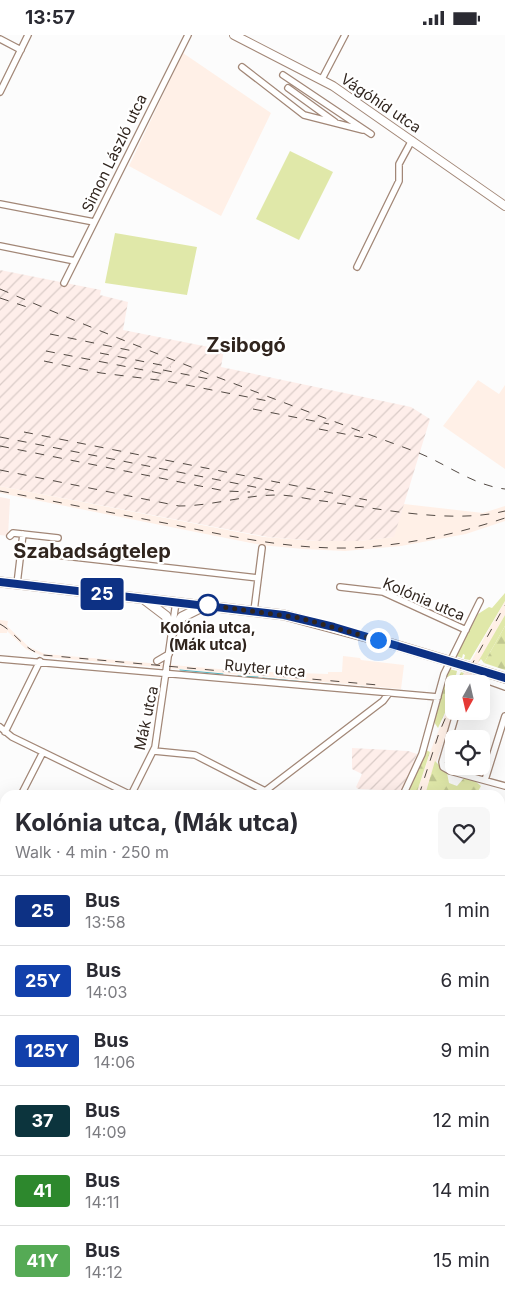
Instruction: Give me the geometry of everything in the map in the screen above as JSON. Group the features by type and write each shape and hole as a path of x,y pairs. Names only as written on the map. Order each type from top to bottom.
{"main road":[{"name":"Vágóhíd utca","path":"234,35 322,79 505,207"},
{"path":"0,582 266,612 328,625 505,678"},
{"path":"142,598 166,615 172,633"},
{"path":"172,633 184,615 206,605"}],"street":[{"path":"0,92 28,35"},
{"name":"Simon László utca","path":"64,283 188,35"},
{"path":"322,79 345,35"},
{"path":"0,39 21,50"},
{"path":"242,67 312,119 363,130"},
{"path":"283,75 371,134"},
{"path":"280,97 293,81"},
{"path":"288,88 337,124"},
{"path":"357,267 399,181 399,164 412,141"},
{"path":"0,204 94,222"},
{"path":"0,246 75,261"},
{"path":"10,536 13,533 58,538"},
{"path":"17,584 22,534"},
{"path":"254,611 262,548"},
{"path":"21,551 258,578"},
{"name":"Kolónia utca","path":"340,587 382,592 466,630 480,601"},
{"name":"Mák utca","path":"134,790 154,751 176,602"},
{"path":"405,790 422,754 444,673 466,630"},
{"path":"157,661 169,654"},
{"name":"Ruyter utca","path":"0,659 438,697"},
{"path":"5,732 40,661"},
{"path":"490,681 505,687"},
{"path":"267,790 383,701 389,693"},
{"path":"485,780 505,716"},
{"path":"454,720 442,762 443,767 505,786"},
{"path":"0,727 5,732 42,752 121,790"},
{"path":"154,751 195,755 258,790"},
{"path":"23,790 42,752"}],"shaded area":[{"path":"183,53 271,113 221,216 129,166"},
{"path":"0,270 101,290 100,295 128,302 123,330 224,350 221,367 411,407 430,419 394,537 359,541 317,541 268,537 0,486"},
{"path":"478,380 499,394 505,385 505,469 443,426"},
{"path":"0,486 264,537 317,541 359,541 393,537 404,504 483,513 505,506 505,521 466,534 401,546 345,551 303,549 261,545 0,493"},
{"path":"0,497 10,499 8,536 0,535"},
{"path":"505,601 505,615 472,675 463,675"},
{"path":"0,620 8,621 7,626 29,647 45,654 242,671 328,674 328,672 342,672 343,656 404,665 401,689 45,657 26,649 7,631 7,633 0,633"},
{"path":"445,715 445,720 451,720 447,730 445,730 445,737 427,790 418,790"},
{"path":"352,748 408,751 417,754 401,790 358,789 356,787 362,774 352,769"}],"green space":[{"path":"290,151 333,172 299,240 256,219"},
{"path":"115,233 197,247 187,295 105,283"},
{"path":"505,593 505,601 470,660 464,659 465,655 463,654 462,658 456,656 478,614 489,607 492,608"},
{"path":"505,615 505,626 484,663 481,659 478,662"},
{"path":"505,626 505,670 484,663"},
{"path":"449,669 457,671 456,675 447,675"},
{"path":"445,683 445,713 438,728 434,722"},
{"path":"426,750 430,752 418,790 407,790"},
{"path":"435,761 445,771 449,783 457,786 464,778 474,780 481,786 479,790 426,790"}],"waterway":[{"path":"180,670 223,674"},
{"path":"238,676 258,677"},
{"path":"263,678 357,687"},
{"path":"361,687 378,689"}],"railway":[{"path":"0,289 204,372 423,455 480,483 505,489"},
{"path":"0,298 27,307"},
{"path":"50,334 138,352"},
{"path":"46,351 169,375"},
{"path":"100,353 171,367"},
{"path":"44,361 101,373 166,381 268,401"},
{"path":"163,370 214,380"},
{"path":"253,409 329,424"},
{"path":"319,429 365,438"},
{"path":"24,432 367,500"},
{"path":"0,437 280,492"},
{"path":"0,446 225,491 250,492"},
{"path":"0,470 179,506 277,495 436,516 483,515 505,511"},
{"path":"0,491 240,538 305,547 349,548 389,545 467,530 505,518"},
{"path":"466,675 505,605"},
{"path":"0,624 36,653 43,655 378,685"},
{"path":"421,790 445,719"}],"bus line":[{"name":"25","path":"0,582 300,618 505,678"}],"place":[{"name":"Kolónia utca, (Mák utca)","path":"208,605"}],"district":[{"name":"Zsibogó","path":"246,345"},
{"name":"Szabadságtelep","path":"92,551"}],"route":[{"path":"208,605 206,605 300,618 378,640"}]}
